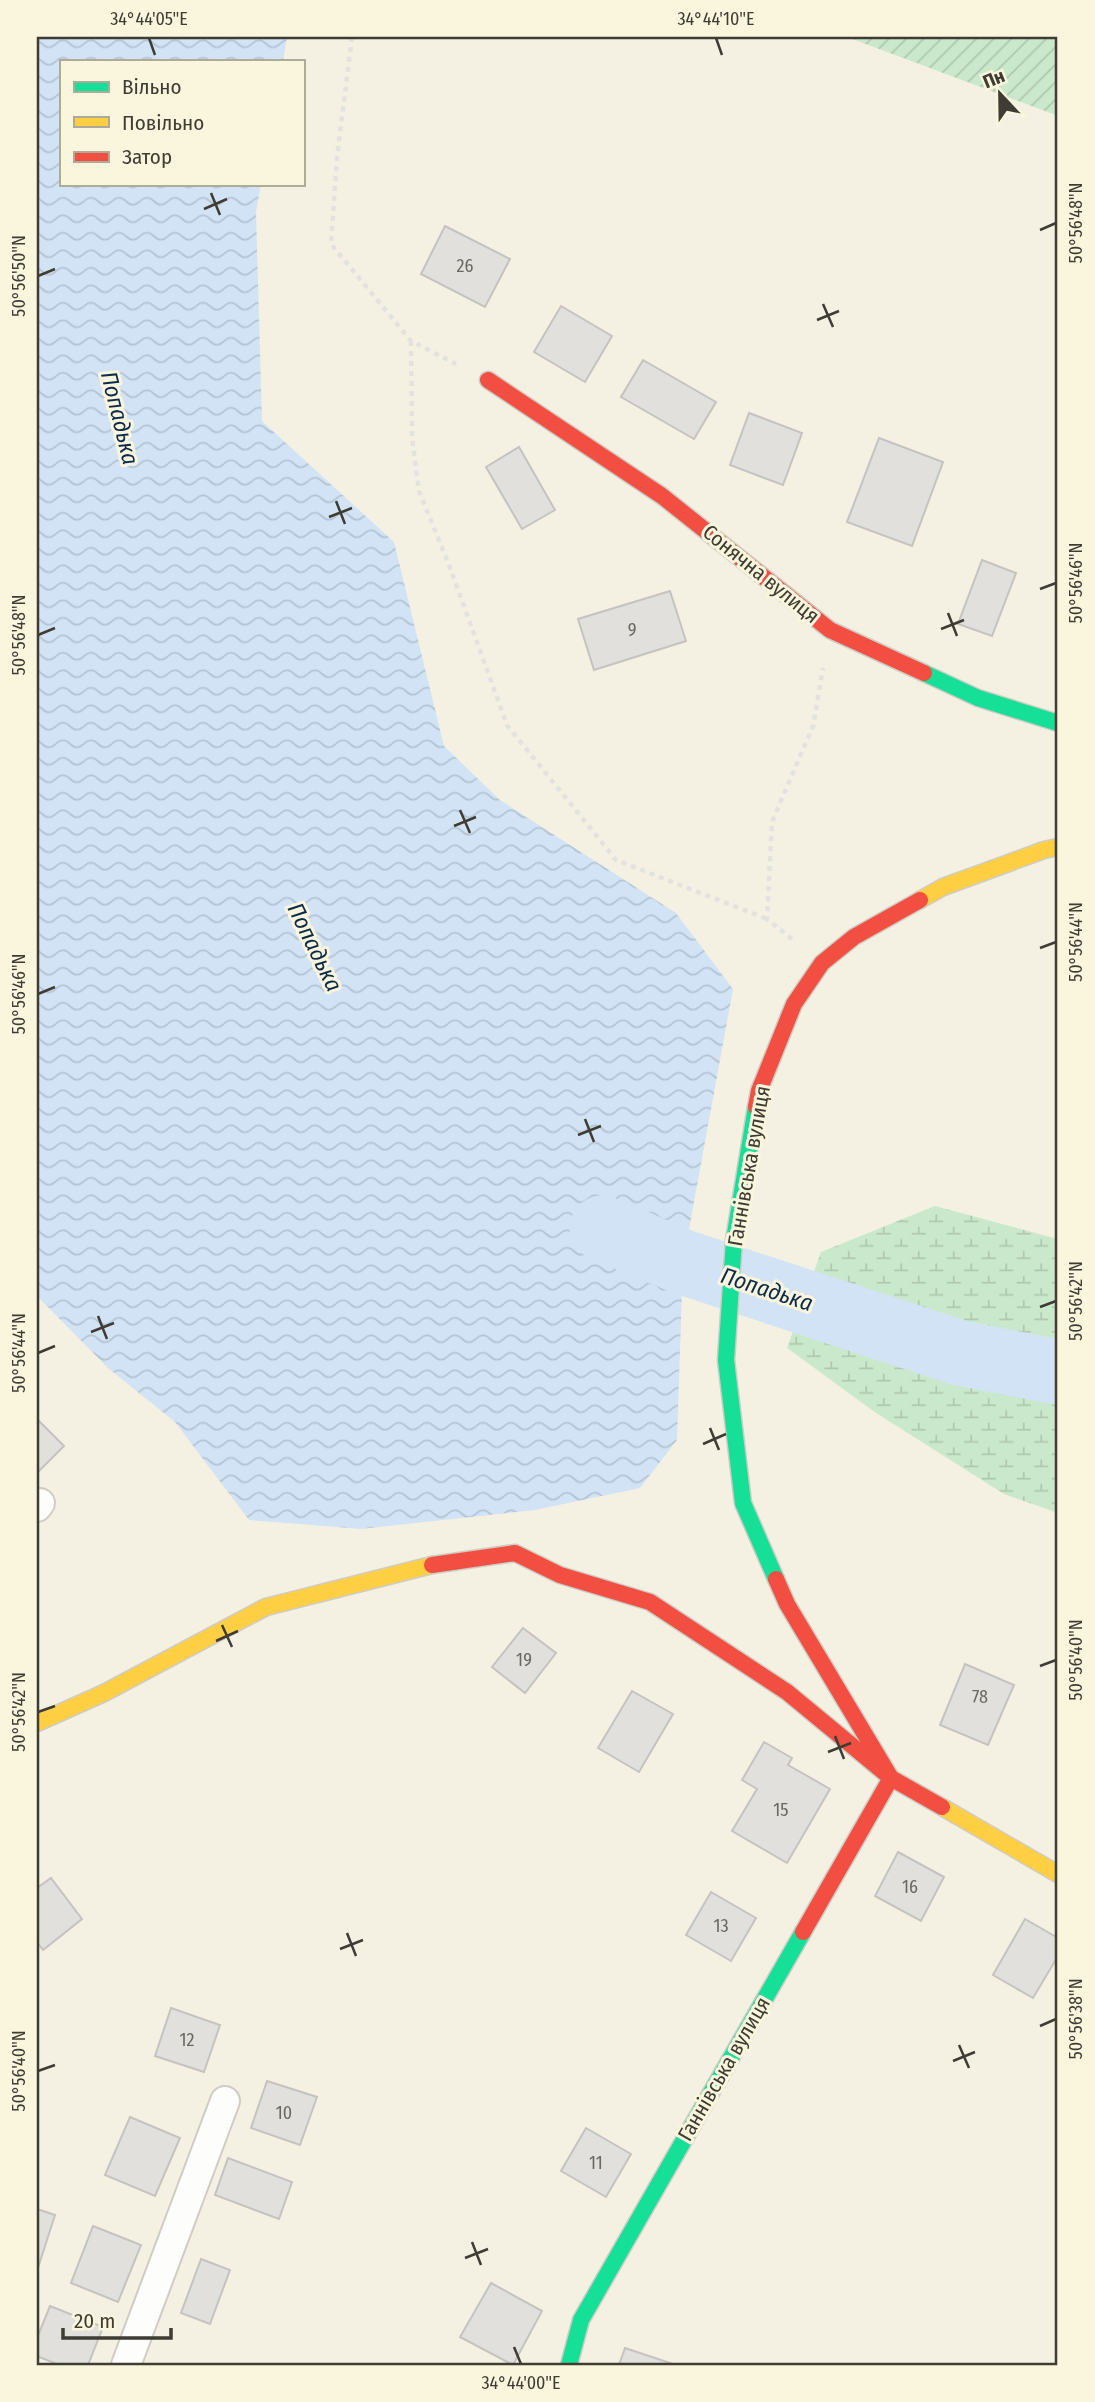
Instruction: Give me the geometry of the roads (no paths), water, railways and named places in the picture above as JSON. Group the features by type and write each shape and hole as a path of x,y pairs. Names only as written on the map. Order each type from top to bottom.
{"street":[{"name":"Сонячна вулиця","path":"488,380 662,496 830,629 978,698 1058,723"},
{"name":"Ганнівська вулиця","path":"1058,847 1044,849 943,887 854,937 822,963 794,1004 759,1091 734,1240 726,1360 743,1503 787,1604 891,1778 1058,1874"},
{"path":"37,1723 104,1693 266,1606 428,1566 516,1553 560,1575 650,1602 787,1692 891,1778"},
{"name":"Ганнівська вулиця","path":"569,2365 581,2320 891,1778"},
{"path":"126,2365 225,2101"}],"water":[{"path":"37,37 287,37 283,60 60,60 60,186 261,186 256,212 262,421 394,542 444,746 500,800 676,913 733,989 683,1262 677,1440 640,1488 535,1510 361,1529 249,1520 175,1422 108,1368 37,1296"}],"waterway":[{"name":"Попадька","path":"602,1228 683,1262 960,1353 1058,1372"}]}
